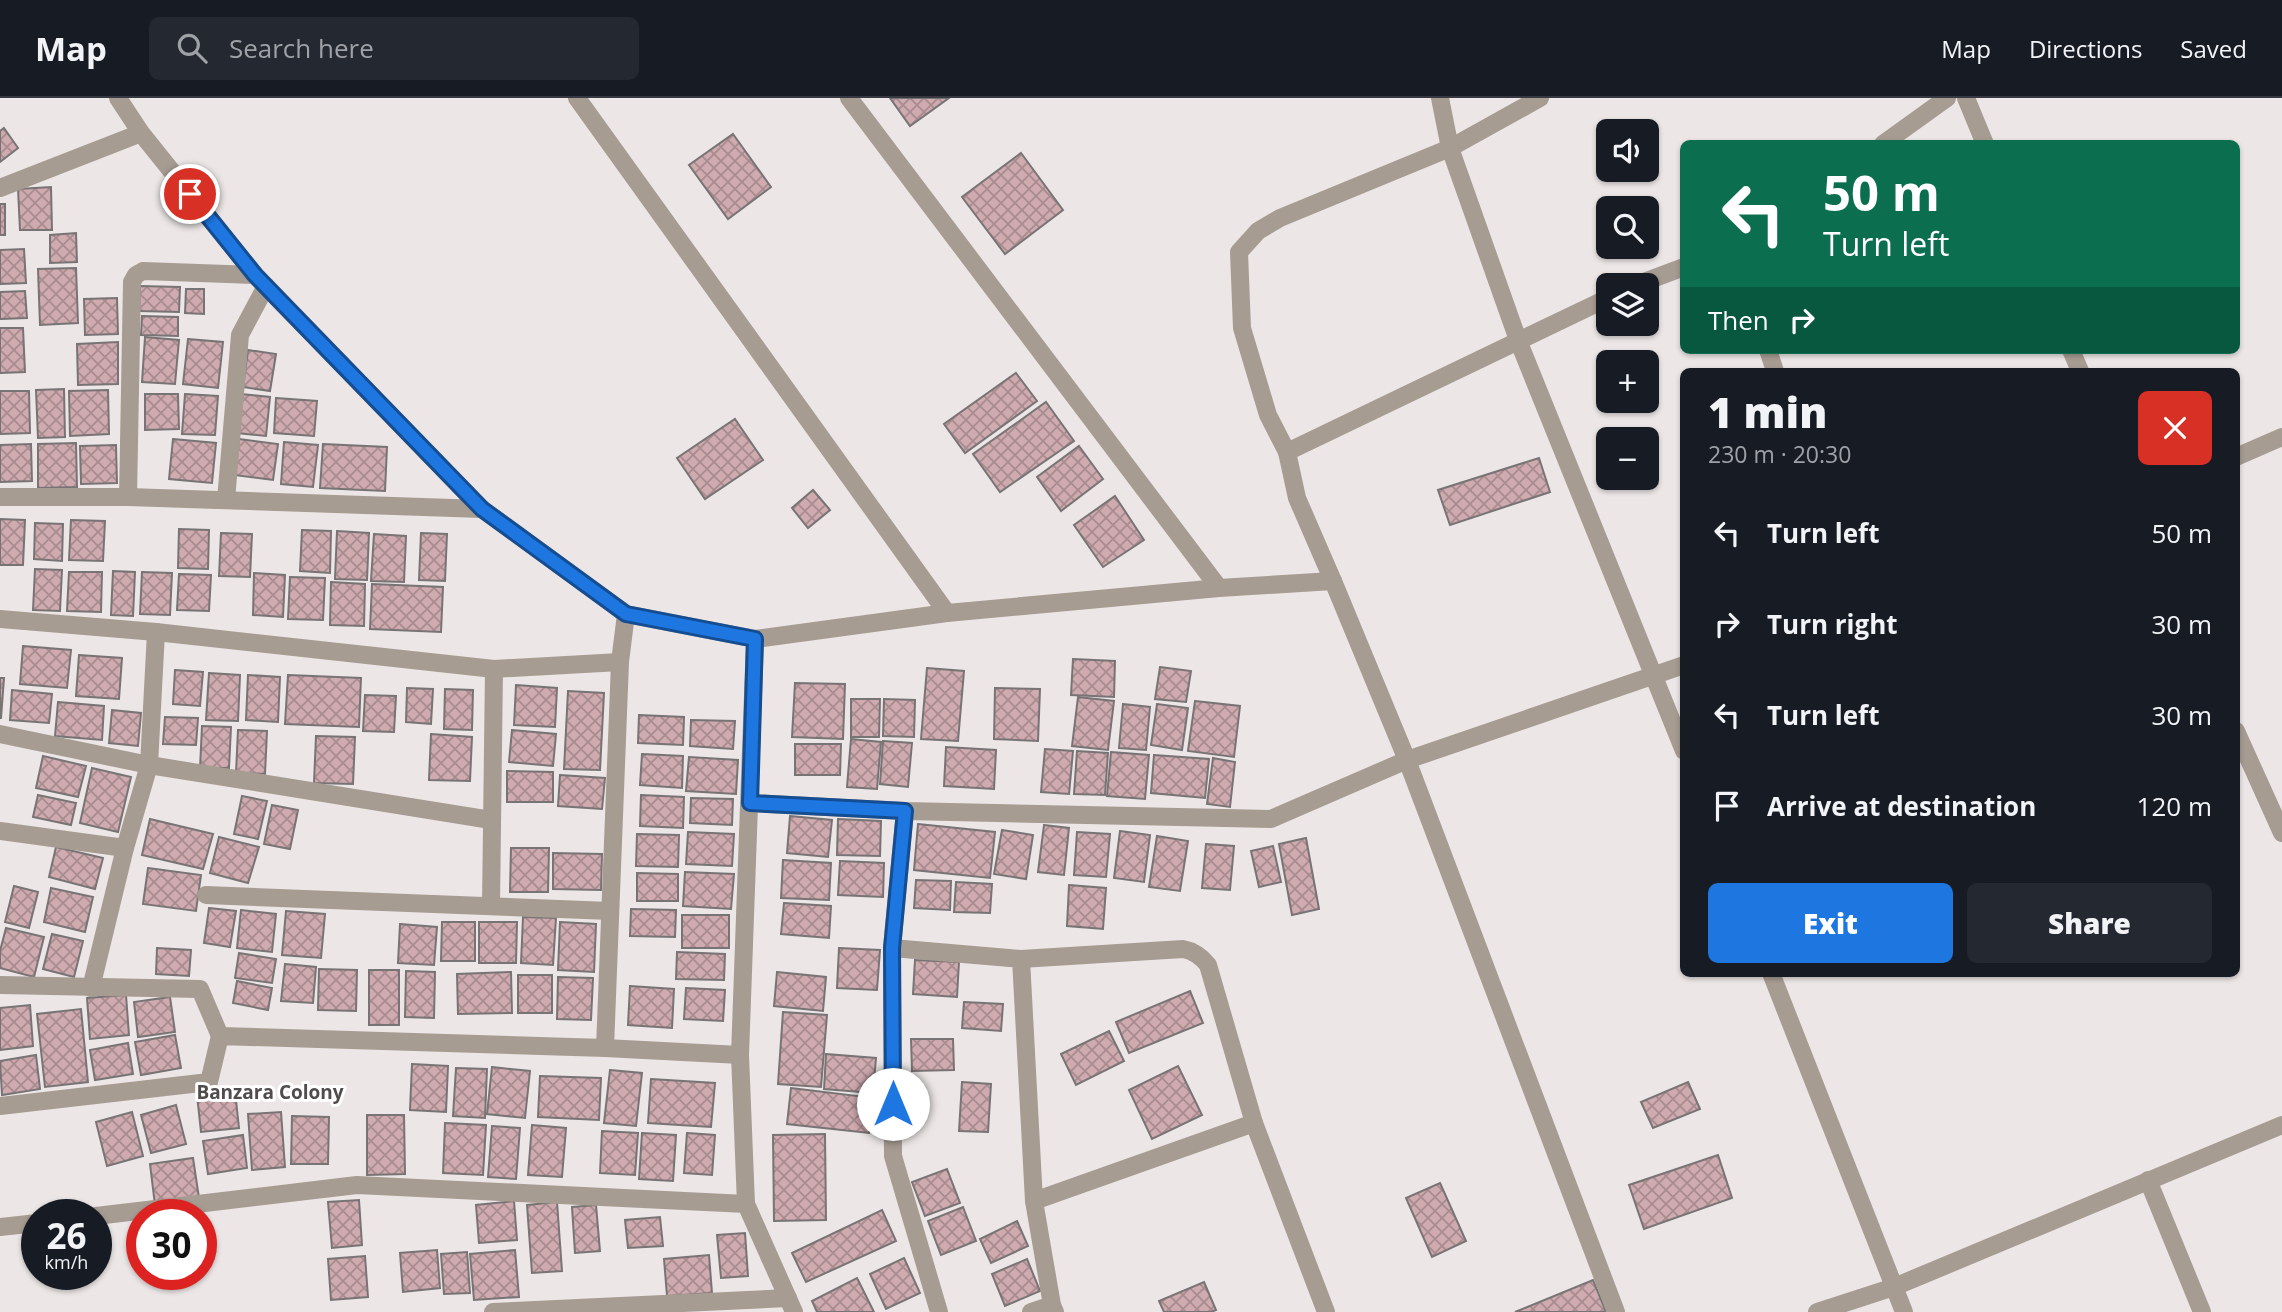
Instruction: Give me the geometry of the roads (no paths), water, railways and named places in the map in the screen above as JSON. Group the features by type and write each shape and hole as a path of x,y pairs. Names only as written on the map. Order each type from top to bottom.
{"street":[{"path":"118,98 141,133 260,281 482,509 626,614 755,639 947,613 1219,588 1333,581"},
{"path":"577,98 947,613"},
{"path":"849,98 1219,588"},
{"path":"1440,98 1450,148 1518,340 1680,741"},
{"path":"1540,98 1450,148 1280,218 1258,231 1239,252 1242,328 1268,415 1287,452 1297,498 1407,760 1616,1312"},
{"path":"1889,140 1947,98"},
{"path":"1966,98 1983,140"},
{"path":"0,188 141,133"},
{"path":"1659,276 1680,268"},
{"path":"128,497 132,282 136,275 143,271 260,281"},
{"path":"226,500 240,335 260,281"},
{"path":"1287,452 1596,304"},
{"path":"2240,455 2282,437"},
{"path":"0,496 128,497 482,509"},
{"path":"605,1048 620,662 626,614"},
{"path":"0,619 156,632 494,669 620,662"},
{"path":"91,988 125,848 149,765 156,632"},
{"path":"493,1312 791,1305 746,1204 740,1055 755,639"},
{"path":"750,803 905,811 1271,819 1407,760 1680,666"},
{"path":"491,906 494,669"},
{"path":"0,734 149,765 491,820"},
{"path":"2240,740 2282,833"},
{"path":"905,811 892,948 893,1156 939,1312"},
{"path":"0,831 125,848"},
{"path":"206,895 610,911"},
{"path":"892,948 1021,959 1183,949 1191,950 1202,957 1208,965 1254,1123 1326,1312"},
{"path":"1021,959 1034,1201 1054,1308 1031,1312"},
{"path":"1773,977 1904,1312"},
{"path":"0,985 200,989 220,1036 209,1082 0,1106"},
{"path":"220,1036 740,1055"},
{"path":"1034,1201 1254,1123"},
{"path":"1817,1312 1894,1287 2282,1125"},
{"path":"2148,1180 2202,1312"},
{"path":"112,1214 357,1185 746,1204"},
{"path":"0,1227 21,1225"}],"district":[{"name":"Banzara Colony","path":"270,1092"}]}
